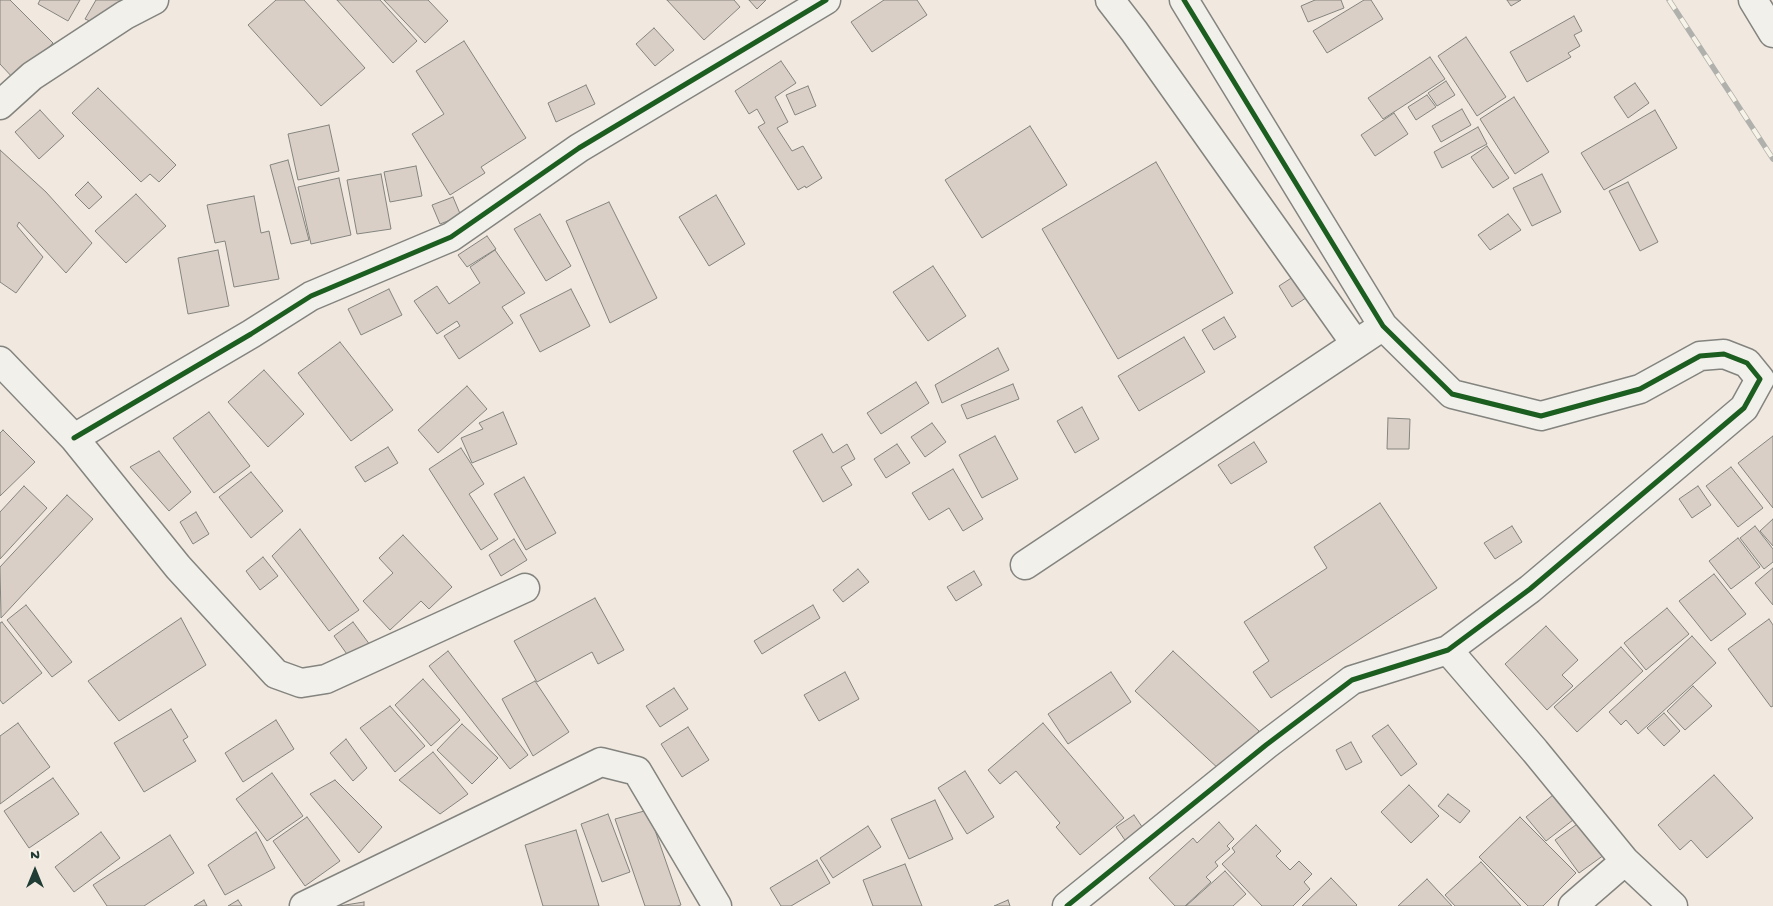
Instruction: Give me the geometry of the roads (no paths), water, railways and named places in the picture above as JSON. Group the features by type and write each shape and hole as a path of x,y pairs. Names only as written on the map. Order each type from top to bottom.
{"street":[{"path":"0,105 32,76 125,15 154,0"},
{"path":"74,438 312,296 451,236 579,148 826,0"},
{"path":"1110,0 1140,39 1355,343"},
{"path":"1067,906 1266,745 1352,680 1448,650 1530,589 1744,408 1760,379 1747,363 1724,354 1700,356 1640,389 1541,416 1452,394 1383,326 1184,0"},
{"path":"1752,0 1773,33"},
{"path":"1025,565 1383,326"},
{"path":"0,361 74,438 178,567 276,674 301,683 326,679 525,588"},
{"path":"1448,650 1535,751 1625,861 1672,906"},
{"path":"304,906 601,762 637,771 717,906"},
{"path":"1573,906 1625,861"}],"railway":[{"path":"1669,0 1773,159"}]}
